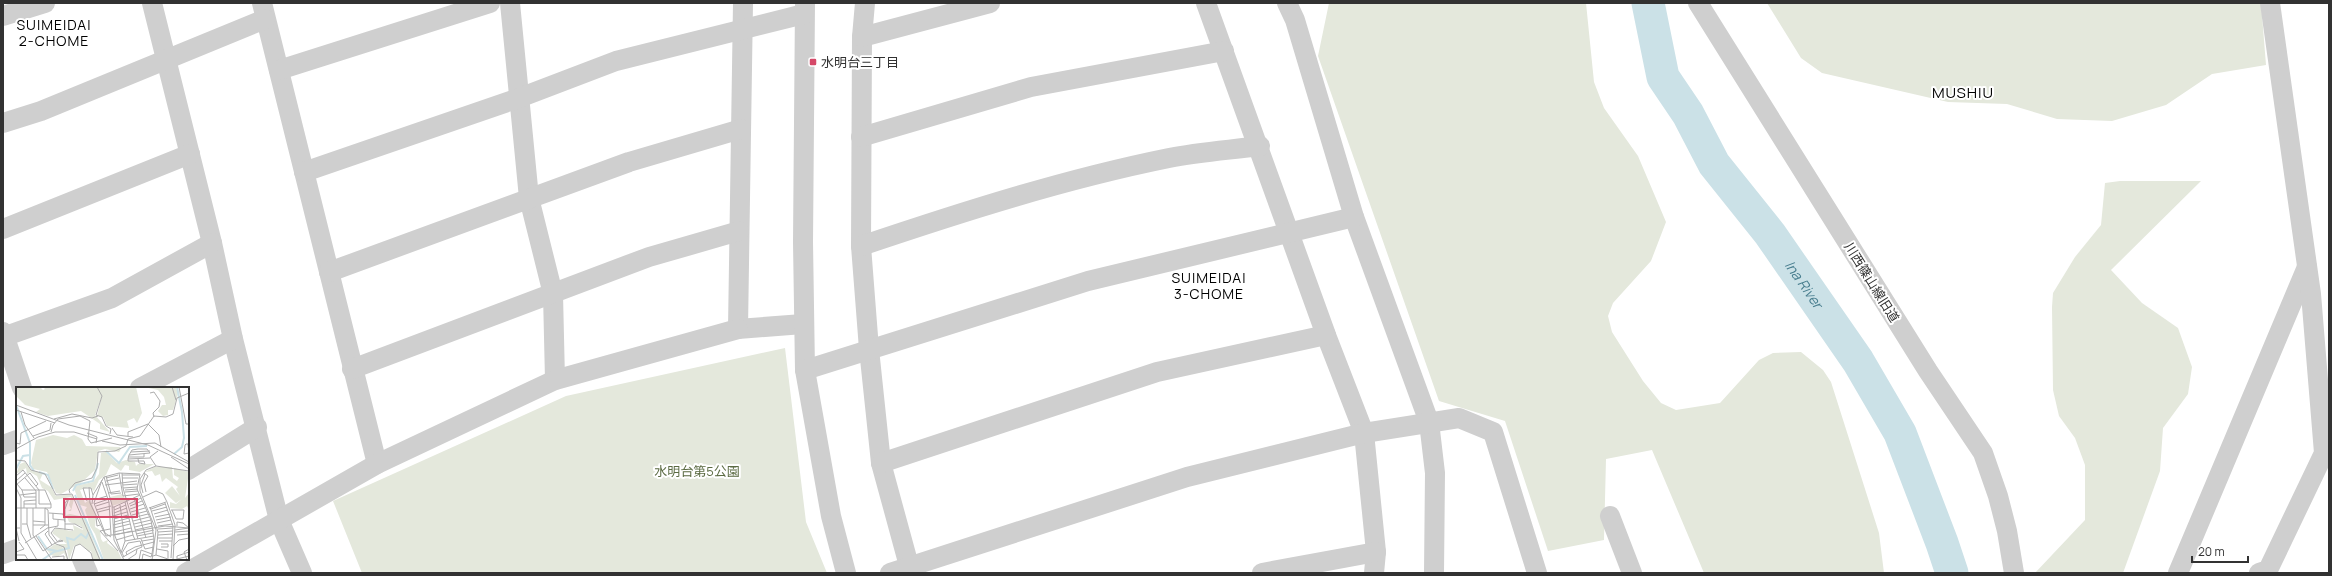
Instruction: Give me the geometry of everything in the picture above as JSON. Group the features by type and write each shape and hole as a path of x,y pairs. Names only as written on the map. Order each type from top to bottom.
{"street":[{"path":"3,16 45,3"},
{"path":"152,3 212,243 233,340 257,427 279,520 302,573"},
{"path":"279,70 490,3"},
{"path":"510,3 529,198 553,294 555,380"},
{"path":"738,329 743,3"},
{"path":"865,3 862,37 861,246 869,349 881,463 910,570"},
{"path":"862,37 990,3"},
{"path":"1206,3 1260,146 1326,335 1364,433 1376,552 1374,573"},
{"name":"川西篠山線旧道","path":"1698,3 1928,371 1983,453 2006,524 2014,573"},
{"path":"2259,573 2268,570 2324,453 2312,294 2270,3"},
{"path":"304,172 519,98 616,61 743,29 805,8 803,324 805,370 831,516 846,573"},
{"path":"1294,9 1354,217 1428,422 1435,473 1434,573"},
{"path":"3,123 40,111 166,59 263,11 377,464"},
{"path":"861,137 1031,87 1224,51"},
{"path":"329,272 629,162 741,129"},
{"path":"861,246 966,210 1065,183 1170,157 1260,146"},
{"path":"3,228 190,154"},
{"path":"805,370 1088,281 1354,217"},
{"path":"352,369 649,257 739,231"},
{"path":"22,387 3,335 112,298 212,243"},
{"path":"2178,573 2307,267"},
{"path":"186,573 377,464 555,380 738,329 803,324"},
{"path":"881,463 1157,372 1326,335"},
{"path":"142,387 233,340"},
{"path":"890,573 910,570 1187,477 1364,433 1459,418 1493,432 1537,573"},
{"path":"189,469 257,427"},
{"path":"3,445 16,440"},
{"path":"1610,516 1632,573"},
{"path":"3,554 16,549"},
{"path":"1262,573 1376,552"},
{"path":"82,560 88,573"}],"green space":[{"path":"1329,3 1586,3 1594,82 1604,108 1638,156 1666,222 1651,261 1613,303 1608,316 1612,332 1643,381 1661,403 1676,410 1720,403 1759,360 1773,353 1801,352 1823,370 1831,382 1879,533 1884,573 1704,573 1652,450 1606,459 1604,540 1548,551 1505,421 1439,401 1318,56"},
{"path":"1767,3 2261,3 2266,65 2212,74 2166,105 2112,121 2057,119 2007,104 1948,102 1822,73 1801,58"},
{"path":"2120,181 2201,181 2111,270 2142,303 2178,328 2192,367 2188,394 2163,428 2160,471 2123,573 2035,573 2085,520 2085,465 2075,438 2059,416 2053,390 2053,293 2075,257 2101,225 2105,183"},
{"name":"水明台第5公園","path":"785,348 806,522 827,573 362,573 333,501 566,396"}],"waterway":[{"name":"Ina River","path":"1648,3 1663,77 1688,114 1714,164 1770,234 1858,361 1900,433 1952,573"}],"place":[{"name":"水明台三丁目","path":"813,62"}],"district":[{"name":"SUIMEIDAI 2-CHOME","path":"54,32"},
{"name":"MUSHIU","path":"1963,92"},
{"name":"SUIMEIDAI 3-CHOME","path":"1209,286"}]}
